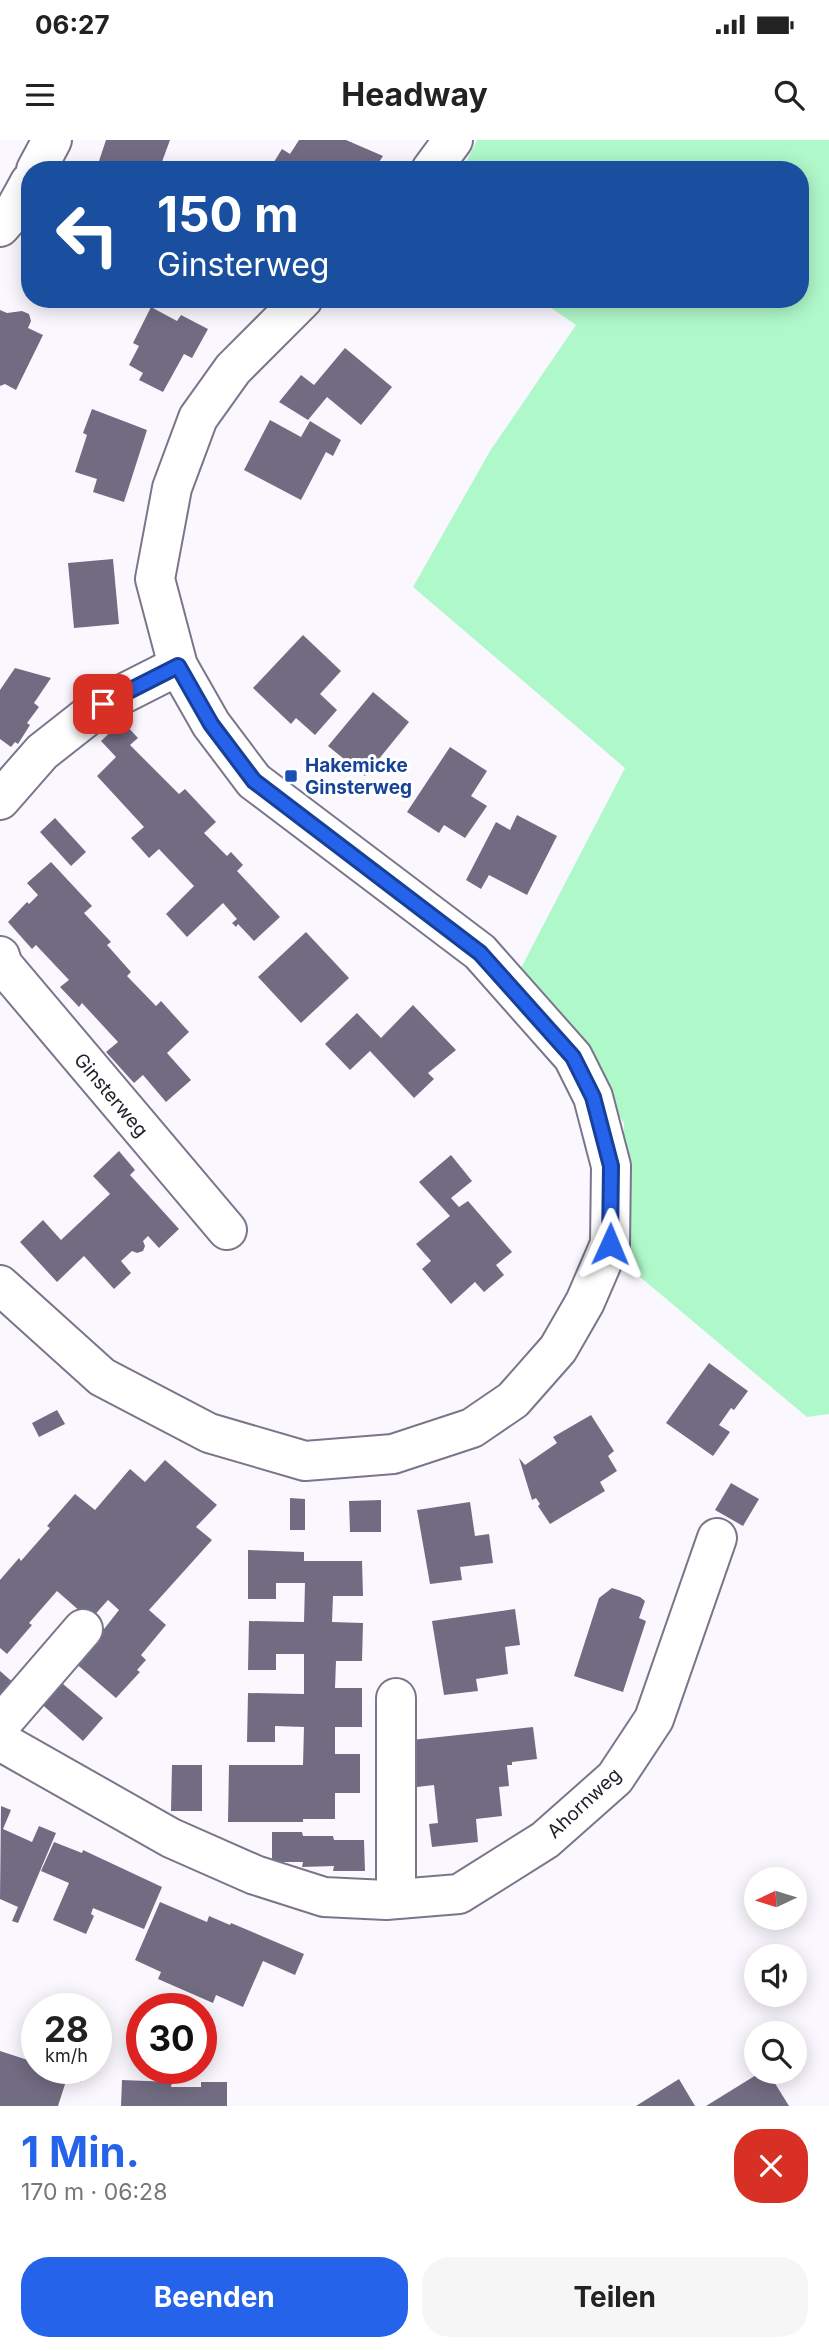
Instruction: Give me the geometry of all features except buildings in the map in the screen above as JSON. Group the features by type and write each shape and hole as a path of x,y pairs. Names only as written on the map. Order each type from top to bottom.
{"street":[{"path":"41,161 52,140"},
{"path":"438,161 453,140"},
{"path":"0,227 21,198"},
{"path":"0,1285 102,1377 209,1433 305,1461 393,1454 472,1428 513,1400 558,1349 585,1302 610,1244 611,1166 593,1097 573,1057 480,953 254,781 211,724 178,666 155,579 172,488 198,418 233,369 294,308"},
{"path":"0,800 41,752 103,704 178,666"},
{"name":"Ginsterweg","path":"0,956 3,965 56,1029 227,1230"},
{"name":"Ahornweg","path":"0,1741 172,1838 255,1875 324,1897 397,1899 459,1894 545,1840 615,1779 654,1719 717,1538"},
{"path":"0,1725 83,1629"},
{"path":"396,1698 397,1899"}],"green space":[{"path":"477,140 829,140 829,1414 807,1417 621,1261 624,1123 521,968 625,768 413,587 490,451 576,325 551,308 809,308 809,161 466,161"}],"place":[{"name":"Hakemicke Ginsterweg","path":"291,776"}],"route":[{"path":"103,704 178,666 211,724 254,781 480,953 573,1057 593,1097 611,1166 610,1244"}]}
